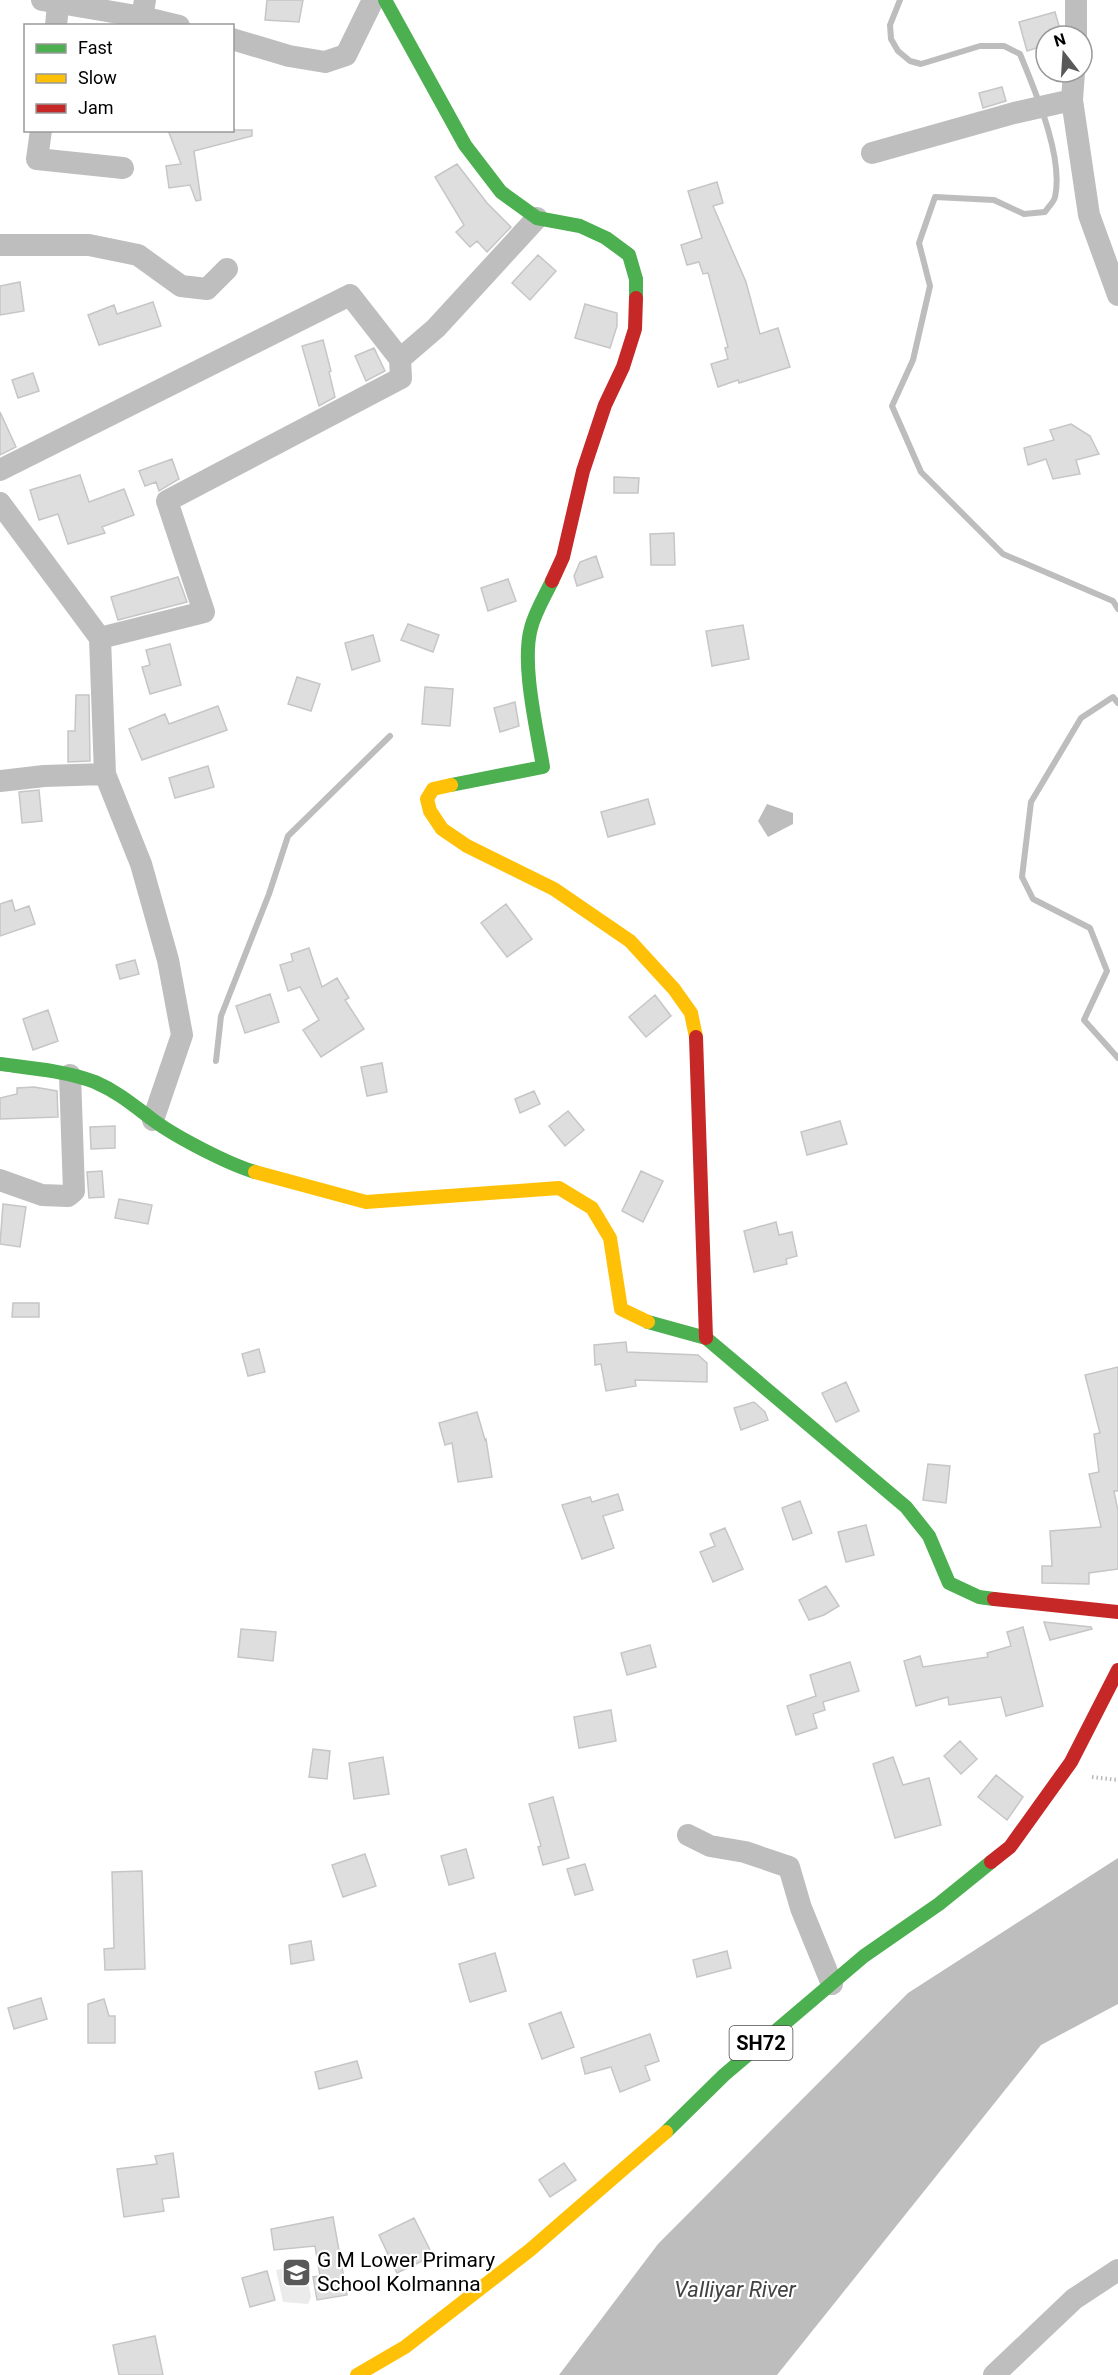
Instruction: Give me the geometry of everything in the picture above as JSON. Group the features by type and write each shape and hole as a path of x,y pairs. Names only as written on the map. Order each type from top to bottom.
{"main road":[{"path":"385,0 465,145 501,192 537,218 580,226 606,238 629,255 636,279 635,329 623,367 605,405 583,471 564,557 531,626 528,641 529,672 543,767 434,789 427,799 430,811 442,829 554,889 630,941 674,989 691,1013 698,1045 706,1338"},
{"path":"0,1064 70,1075 94,1082 132,1102 153,1120 201,1148 242,1168 366,1202 559,1188 592,1208 610,1238 621,1309 640,1320 706,1338 906,1508 928,1536 949,1583 979,1597 1118,1612"},
{"name":"SH72","path":"357,2375 405,2347 530,2250 660,2138 724,2076 864,1956 939,1904 1010,1847 1071,1762 1118,1670"}],"street":[{"path":"234,40 289,56 324,62 346,55 373,0"},
{"path":"1076,0 1076,24"},
{"path":"52,10 143,8 175,24"},
{"path":"1070,84 1063,102 1089,215 1118,295"},
{"path":"872,153 1014,113 1063,102"},
{"path":"41,132 37,159 123,168"},
{"path":"400,359 436,328 537,218"},
{"path":"0,245 89,245 138,255 182,286 207,289 226,269"},
{"path":"0,470 350,295 400,359 401,378 166,501 204,612 100,638"},
{"path":"0,503 100,638 105,774 141,864 168,960 182,1035 153,1120"},
{"path":"0,781 44,776 105,774"},
{"path":"0,1180 42,1196 68,1196 74,1191 70,1075"},
{"path":"688,1835 710,1846 745,1852 789,1867 801,1908 831,1984"},
{"path":"994,2375 1074,2299 1118,2270"}],"shaded area":[{"path":"305,2265 311,2297 308,2304 283,2302 276,2270"}],"water":[{"path":"767,804 793,813 793,824 768,837 758,821"},
{"name":"Valliyar River","path":"1118,1858 1118,2004 1041,2045 777,2375 559,2375 658,2244 908,1993"}],"building":[{"path":"267,0 303,0 299,22 265,20"},
{"path":"1055,12 1058,24 1034,24 1034,49 1027,51 1019,22"},
{"path":"1002,87 1006,101 983,108 979,93"},
{"path":"252,130 252,136 194,151 201,200 196,201 190,185 169,188 166,166 181,164 169,132"},
{"path":"457,164 487,203 511,227 487,252 477,241 470,247 456,232 464,225 435,177"},
{"path":"717,182 723,203 713,206 746,282 760,334 778,328 790,367 718,387 711,364 728,359 725,348 728,347 708,273 703,274 699,262 687,265 681,245 702,238 688,191"},
{"path":"538,255 556,271 530,300 512,283"},
{"path":"20,282 24,311 0,315 0,286"},
{"path":"153,302 161,326 99,345 88,315 114,305 117,314"},
{"path":"585,304 617,313 617,326 610,348 575,338"},
{"path":"323,340 335,397 319,406 302,346"},
{"path":"374,348 385,371 366,381 355,356"},
{"path":"33,373 39,391 18,398 12,380"},
{"path":"0,412 16,447 0,455"},
{"path":"1071,424 1090,436 1099,454 1076,460 1080,474 1053,479 1046,459 1028,465 1024,448 1054,440 1050,430"},
{"path":"172,459 179,479 159,491 156,482 145,486 139,471"},
{"path":"80,475 89,502 124,489 134,515 102,527 105,533 68,544 58,514 39,520 30,490"},
{"path":"614,477 639,478 638,493 614,493"},
{"path":"674,533 675,565 651,565 650,534"},
{"path":"596,556 603,577 577,586 574,576 580,562"},
{"path":"178,577 187,602 118,620 111,597"},
{"path":"508,579 516,601 488,611 481,588"},
{"path":"408,624 439,635 433,652 401,640"},
{"path":"743,625 749,659 712,666 706,631"},
{"path":"373,635 380,661 352,670 345,643"},
{"path":"170,644 181,685 150,694 142,667 150,665 146,650"},
{"path":"297,677 320,684 311,711 288,704"},
{"path":"425,687 453,689 450,726 422,724"},
{"path":"76,695 89,695 90,761 68,762 68,731 75,731"},
{"path":"515,702 519,726 500,732 494,708"},
{"path":"218,706 227,730 142,760 129,729 165,714 169,724"},
{"path":"208,766 214,787 175,798 169,778"},
{"path":"39,790 42,821 22,823 19,792"},
{"path":"648,799 655,824 608,837 601,812"},
{"path":"12,900 15,911 29,906 35,924 0,936 0,904"},
{"path":"506,904 532,939 507,957 481,923"},
{"path":"309,948 322,987 337,978 349,998 345,1000 364,1029 321,1057 303,1030 319,1020 300,987 288,991 280,965 293,961 291,954"},
{"path":"135,960 139,974 120,979 116,965"},
{"path":"270,994 279,1022 245,1033 236,1006"},
{"path":"655,995 671,1016 646,1037 629,1017"},
{"path":"48,1010 58,1041 33,1050 23,1019"},
{"path":"382,1063 387,1092 367,1096 361,1067"},
{"path":"34,1087 57,1091 58,1117 0,1119 0,1098 17,1094 17,1088"},
{"path":"534,1091 540,1104 520,1113 515,1099"},
{"path":"568,1111 584,1130 565,1146 549,1126"},
{"path":"840,1121 847,1144 807,1155 801,1132"},
{"path":"115,1126 115,1148 91,1149 90,1127"},
{"path":"102,1171 104,1197 89,1198 87,1172"},
{"path":"641,1171 663,1181 643,1222 622,1211"},
{"path":"119,1199 152,1205 148,1224 115,1218"},
{"path":"3,1204 26,1207 20,1247 0,1244"},
{"path":"776,1222 779,1235 792,1232 797,1256 786,1259 787,1264 754,1272 744,1231"},
{"path":"13,1303 39,1303 39,1317 12,1317"},
{"path":"626,1342 627,1352 698,1355 707,1363 707,1382 635,1380 636,1386 606,1391 601,1364 595,1365 594,1345"},
{"path":"259,1349 265,1372 248,1376 242,1354"},
{"path":"1118,1367 1118,1491 1114,1491 1118,1511 1118,1569 1089,1573 1089,1584 1042,1583 1042,1566 1052,1566 1050,1531 1101,1527 1089,1474 1099,1472 1094,1434 1100,1433 1085,1375"},
{"path":"846,1382 859,1411 836,1422 822,1393"},
{"path":"754,1402 765,1412 768,1420 741,1430 734,1408"},
{"path":"477,1412 486,1439 492,1477 458,1482 452,1443 445,1445 439,1423"},
{"path":"928,1464 950,1466 946,1503 923,1500"},
{"path":"618,1494 623,1510 603,1516 614,1548 582,1559 562,1505 590,1497 592,1502"},
{"path":"800,1501 812,1533 793,1540 782,1508"},
{"path":"866,1525 874,1555 846,1562 838,1532"},
{"path":"725,1528 743,1569 713,1582 700,1552 715,1546 710,1534"},
{"path":"826,1586 839,1606 824,1615 809,1620 799,1600"},
{"path":"1044,1622 1091,1627 1092,1629 1050,1640"},
{"path":"1023,1627 1043,1706 1006,1716 1001,1697 949,1705 948,1697 916,1706 904,1661 920,1656 923,1667 988,1657 987,1653 1011,1646 1007,1632"},
{"path":"241,1629 276,1632 273,1661 238,1657"},
{"path":"650,1645 656,1667 627,1675 621,1653"},
{"path":"850,1662 859,1691 823,1702 825,1710 813,1714 817,1728 796,1735 787,1706 816,1696 810,1675"},
{"path":"611,1710 616,1741 579,1748 574,1717"},
{"path":"960,1741 977,1759 961,1774 944,1756"},
{"path":"313,1749 330,1751 327,1779 309,1777"},
{"path":"383,1757 389,1794 354,1799 349,1763"},
{"path":"893,1757 903,1785 929,1778 941,1825 895,1838 873,1764"},
{"path":"996,1775 1023,1797 1007,1820 978,1797"},
{"path":"553,1797 569,1858 543,1865 538,1847 541,1846 529,1804"},
{"path":"466,1849 474,1878 449,1885 441,1856"},
{"path":"365,1854 376,1886 343,1897 332,1865"},
{"path":"585,1864 593,1890 575,1895 567,1869"},
{"path":"142,1871 145,1969 105,1970 104,1949 114,1948 112,1872"},
{"path":"311,1941 314,1960 291,1964 289,1945"},
{"path":"727,1951 731,1968 697,1977 693,1960"},
{"path":"495,1953 506,1991 470,2002 459,1964"},
{"path":"41,1998 47,2019 14,2029 8,2008"},
{"path":"104,1999 109,2016 115,2016 115,2043 88,2043 88,2004"},
{"path":"561,2012 574,2047 542,2059 529,2024"},
{"path":"650,2034 659,2061 645,2066 650,2080 620,2092 611,2067 585,2074 581,2058"},
{"path":"357,2061 362,2078 319,2089 315,2072"},
{"path":"173,2153 179,2197 162,2199 164,2211 124,2217 117,2169 157,2164 155,2156"},
{"path":"564,2163 576,2180 550,2197 539,2180"},
{"path":"333,2217 347,2295 317,2300 313,2277 320,2276 315,2246 274,2250 271,2229"},
{"path":"414,2218 433,2256 397,2273 379,2235"},
{"path":"267,2271 275,2300 250,2307 242,2278"},
{"path":"155,2336 163,2375 119,2375 113,2345"}],"waterway":[{"path":"900,0 890,25 891,39 898,51 910,61 921,64 980,46 1004,46 1020,54 1052,144 1057,181 1054,199 1045,212 1024,214 994,200 935,197 919,243 930,286 913,360 892,406 921,472 1003,554 1113,601 1118,609"},
{"path":"1118,703 1113,697 1081,718 1031,802 1022,877 1033,899 1090,928 1107,971 1084,1020 1118,1058"},
{"path":"216,1061 221,1016 269,894 288,836 390,736"}],"traffic: fast":[{"path":"385,0 465,145 501,192 537,218 580,226 606,238 629,255 636,279 636,298"},
{"path":"451,785 543,767 531,697 528,643 535,616 552,581"},
{"path":"0,1064 60,1073 95,1082 118,1094 188,1142 217,1157 255,1172"},
{"path":"648,1322 706,1338 906,1507 929,1536 949,1583 979,1597 994,1599"},
{"path":"666,2132 724,2075 864,1956 939,1904 991,1862"}],"traffic: slow":[{"path":"451,785 433,789 427,799 430,811 442,829 467,846 554,889 630,941 674,989 691,1013 696,1037"},
{"path":"255,1172 366,1202 559,1188 592,1208 610,1238 621,1309 648,1322"},
{"path":"357,2375 405,2347 530,2250 666,2132"}],"traffic: jam":[{"path":"552,581 563,557 583,471 605,405 623,367 635,329 636,298"},
{"path":"696,1037 706,1338"},
{"path":"994,1599 1118,1612"},
{"path":"991,1862 1010,1847 1071,1762 1118,1670"}],"place":[{"name":"G M Lower Primary School Kolmanna","path":"296,2272"}]}
